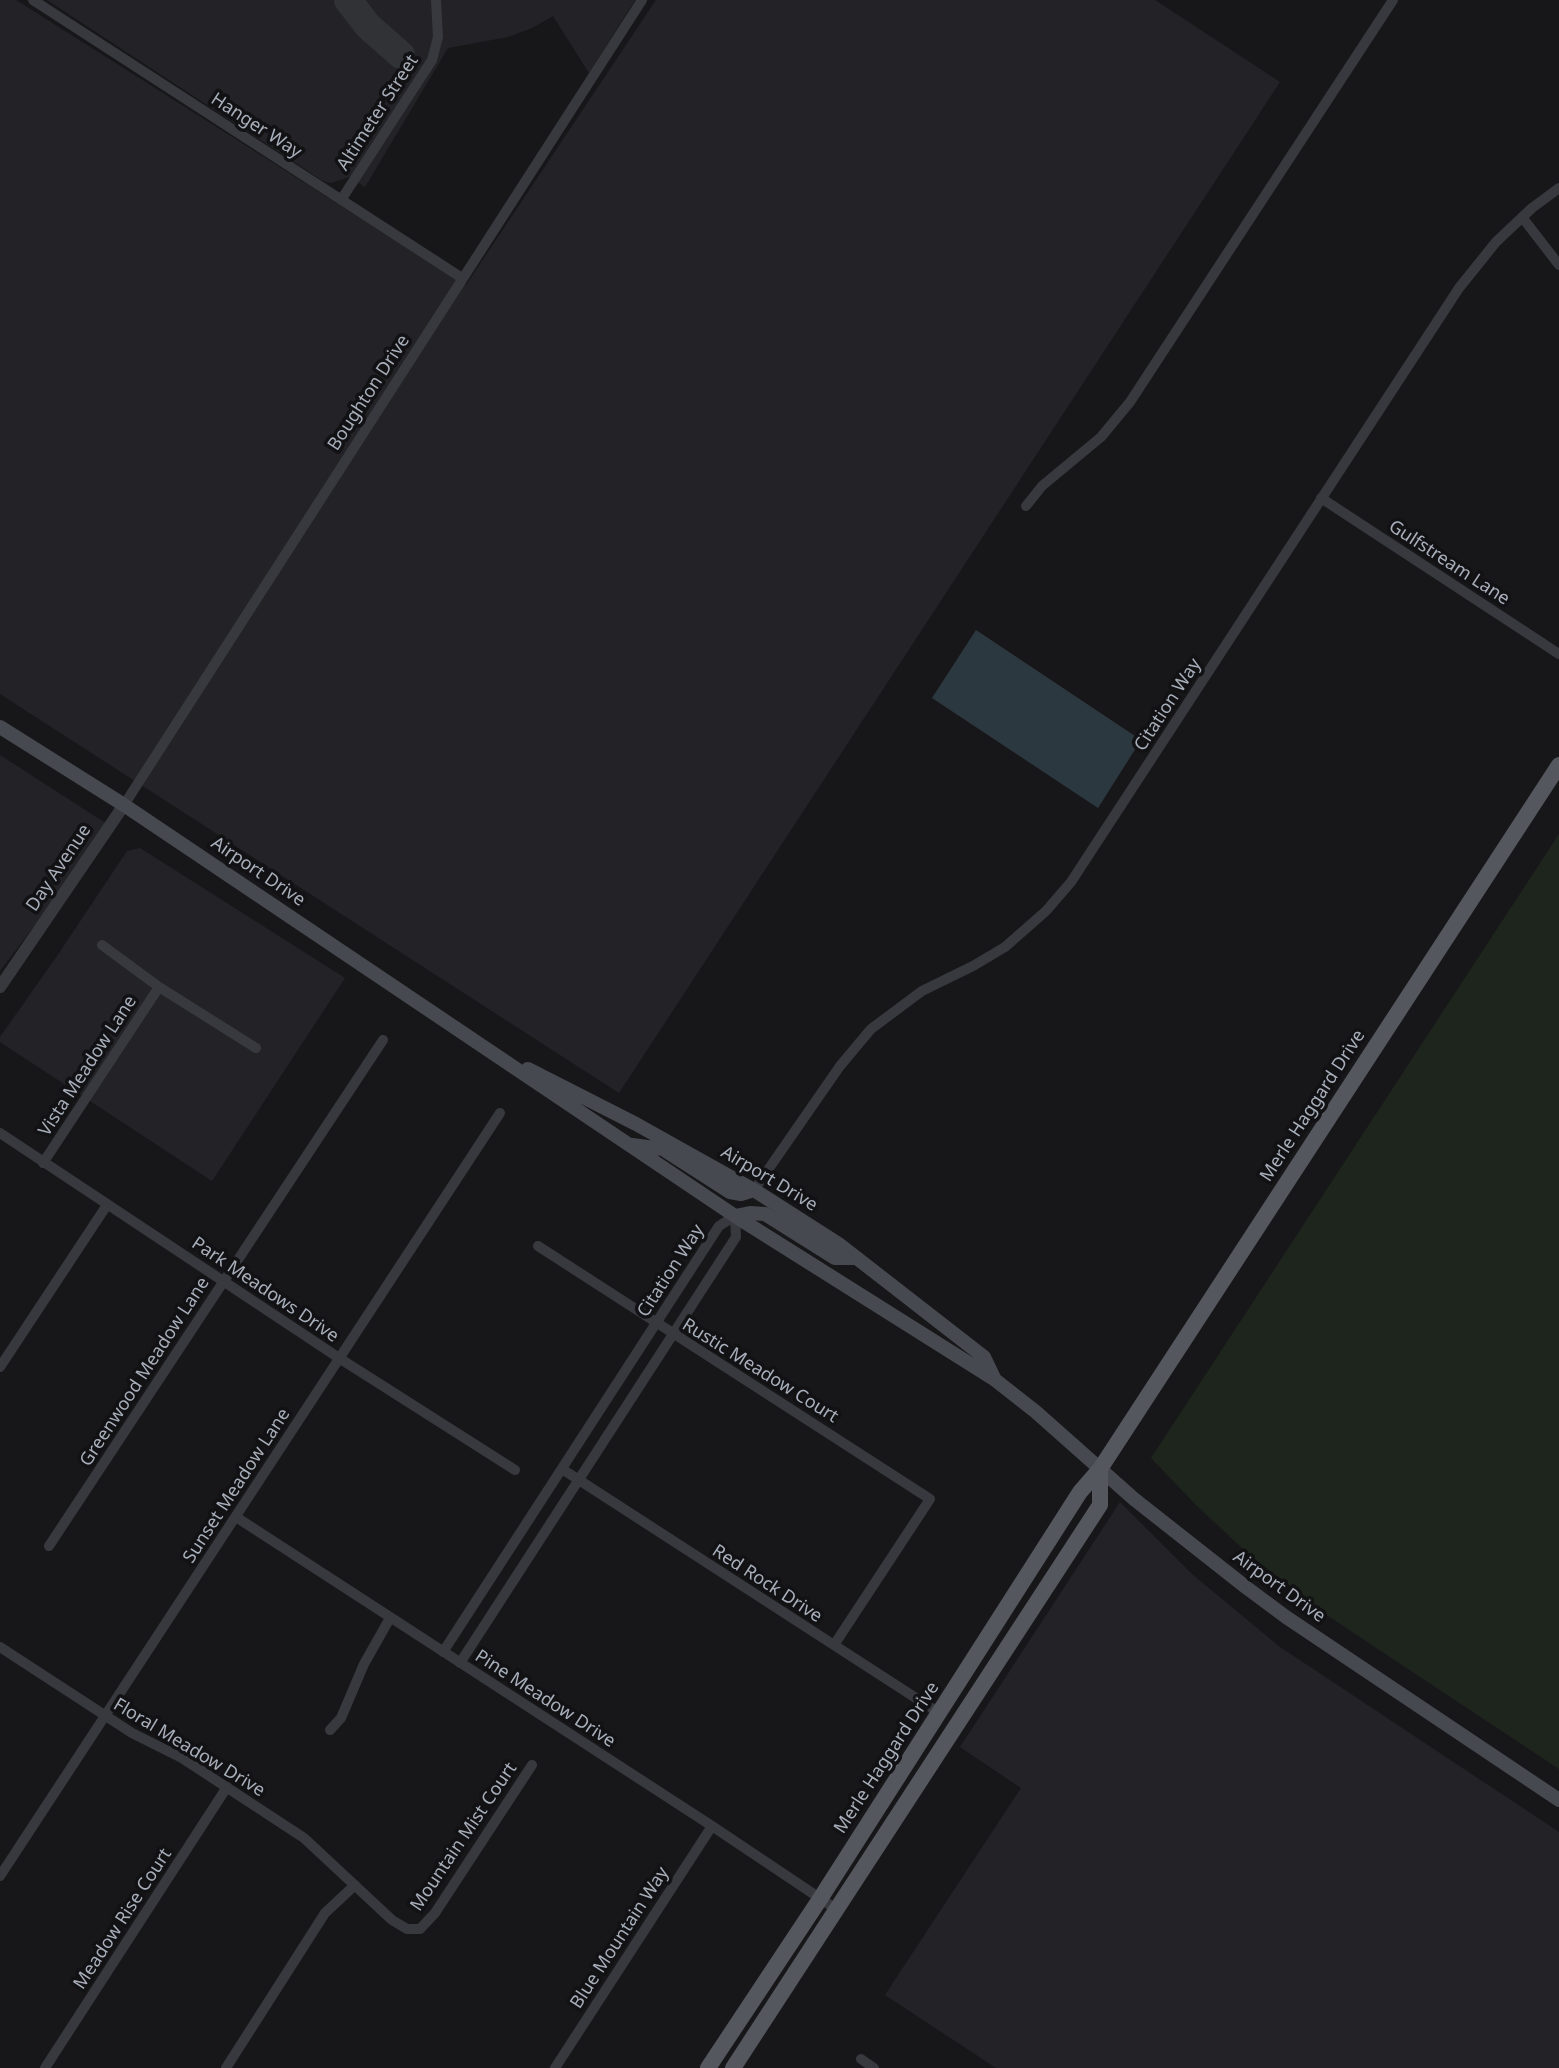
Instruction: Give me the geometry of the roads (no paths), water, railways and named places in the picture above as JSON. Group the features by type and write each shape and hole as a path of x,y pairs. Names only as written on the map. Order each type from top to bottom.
{"main road":[{"name":"Airport Drive","path":"0,727 124,805 735,1216 995,1379 1157,1518 1286,1617 1559,1800"},
{"name":"Merle Haggard Drive","path":"708,2068 820,1899 1080,1492 1100,1469 1559,765"},
{"name":"Airport Drive","path":"493,1053 559,1083 754,1190 857,1258 984,1357 995,1379"},
{"path":"627,1144 663,1149 730,1192 741,1194 754,1190"},
{"path":"735,1216 765,1214 835,1258 857,1258"},
{"path":"733,2068 1100,1505 1100,1469"}],"street":[{"name":"Hanger Way","path":"33,0 462,278"},
{"name":"Altimeter Street","path":"341,200 432,60 438,30 436,0"},
{"name":"Boughton Drive","path":"124,805 642,0"},
{"path":"1026,506 1042,486 1101,437 1130,402 1393,0"},
{"name":"Citation Way","path":"754,1190 840,1066 871,1029 922,991 1005,947 1033,924 1059,897 1082,867 1468,274 1521,217 1559,188"},
{"path":"1521,217 1559,265"},
{"name":"Gulfstream Lane","path":"1321,498 1559,653"},
{"name":"Day Avenue","path":"0,987 124,805"},
{"path":"102,945 159,987 256,1048"},
{"name":"Vista Meadow Lane","path":"43,1163 159,987"},
{"name":"Greenwood Meadow Lane","path":"49,1546 383,1040"},
{"name":"Sunset Meadow Lane","path":"0,1876 500,1113"},
{"name":"Park Meadows Drive","path":"0,1133 340,1358 515,1470"},
{"path":"0,1367 107,1205"},
{"name":"Citation Way","path":"443,1652 719,1226 735,1216 736,1237 460,1663"},
{"name":"Rustic Meadow Court","path":"538,1246 930,1499 834,1646"},
{"name":"Red Rock Drive","path":"562,1469 939,1713"},
{"name":"Pine Meadow Drive","path":"236,1517 836,1909"},
{"path":"330,1730 341,1718 364,1664 390,1618"},
{"name":"Floral Meadow Drive","path":"0,1647 132,1733 182,1758 227,1787 313,1845 355,1885"},
{"name":"Mountain Mist Court","path":"355,1885 392,1920 407,1929 421,1929 435,1913 532,1765"},
{"name":"Meadow Rise Court","path":"45,2068 227,1787"},
{"name":"Blue Mountain Way","path":"555,2068 712,1826"},
{"path":"226,2068 325,1913 355,1885"},
{"path":"861,2059 874,2068"}]}
